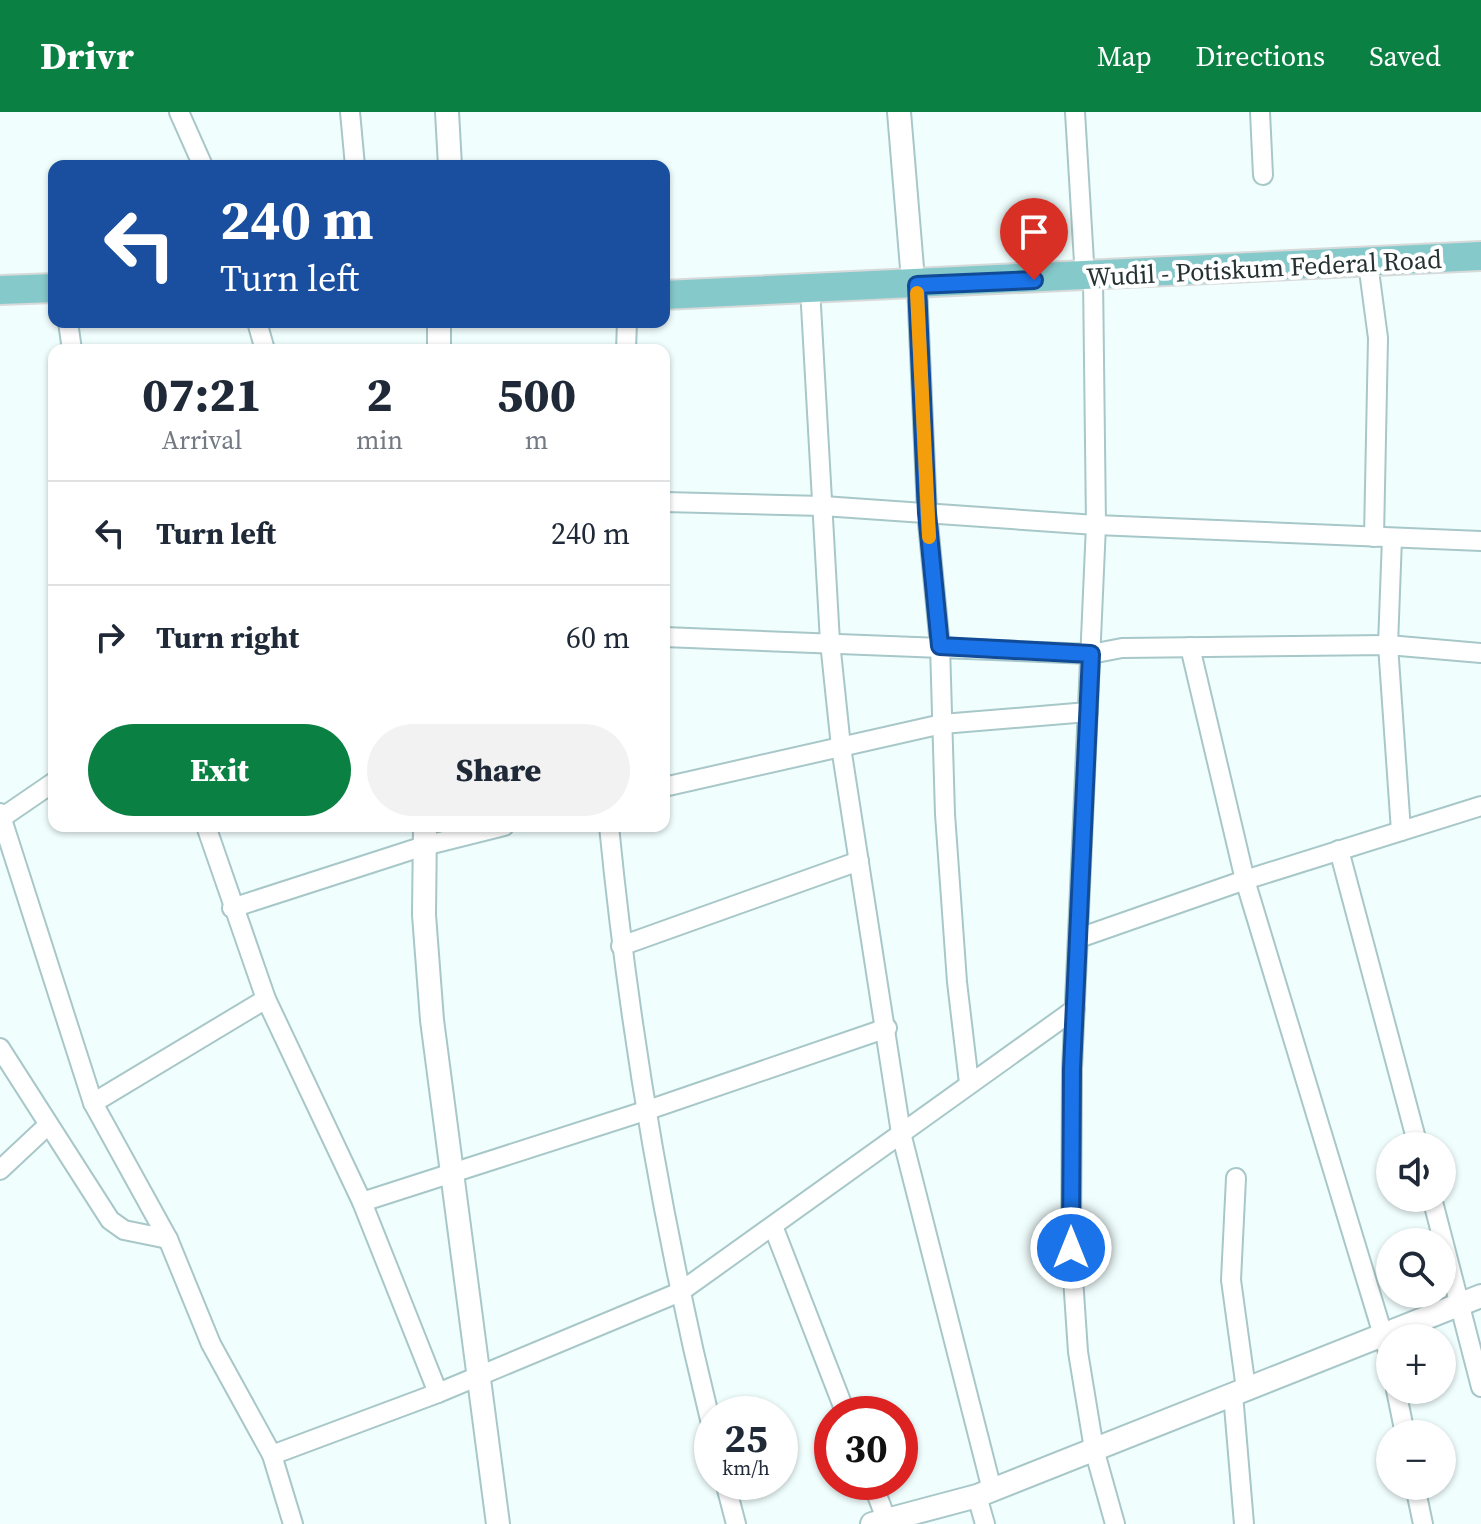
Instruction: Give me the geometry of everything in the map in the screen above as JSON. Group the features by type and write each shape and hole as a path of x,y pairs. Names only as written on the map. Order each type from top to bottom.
{"main road":[{"name":"Wudil - Potiskum Federal Road","path":"1089,269 1481,240"},
{"name":"Wudil - Potiskum Federal Road","path":"670,276 914,277 1089,269 1368,263 1481,256"},
{"name":"Wudil - Potiskum Federal Road","path":"670,295 810,288 914,277"},
{"path":"0,290 48,288"},
{"path":"0,308 48,306"}],"street":[{"path":"179,112 200,160"},
{"path":"350,112 354,160"},
{"path":"447,112 450,160"},
{"path":"899,112 914,277 927,513 940,646 951,906 969,1083"},
{"path":"1075,112 1089,269 1096,525 1075,1009 1073,1303 1094,1449 1115,1524"},
{"path":"1260,112 1263,175"},
{"path":"1368,263 1378,338 1388,645 1401,831"},
{"path":"810,288 830,642 841,747 901,1133 985,1493 985,1524"},
{"path":"670,502 823,506 1096,525 1481,541"},
{"path":"670,637 1091,654 1122,648 1388,645 1481,653"},
{"path":"1190,647 1245,880 1382,1324"},
{"path":"670,786 942,724 1088,712"},
{"path":"48,786 1,817 93,1103 168,1239 211,1344 272,1455 293,1524"},
{"path":"1079,938 1245,880 1481,806"},
{"path":"208,832 266,999 362,1202 438,1393"},
{"path":"232,908 424,836 456,832"},
{"path":"610,832 621,946 648,1110 680,1292 704,1396"},
{"path":"424,836 424,915 432,1020 498,1524"},
{"path":"1339,850 1414,1132"},
{"path":"621,946 859,861"},
{"path":"93,1103 266,999"},
{"path":"272,1455 438,1393 680,1292 1075,1009"},
{"path":"362,1202 648,1110 887,1028"},
{"path":"0,1048 110,1220 124,1230 168,1239"},
{"path":"0,1170 48,1125"},
{"path":"1236,1178 1231,1280 1244,1524"},
{"path":"1437,1212 1471,1300 1481,1387"},
{"path":"773,1226 839,1396"},
{"path":"1408,1324 1471,1300"},
{"path":"877,1500 883,1523 985,1493 1376,1337"},
{"path":"730,1500 736,1524"},
{"path":"1418,1500 1423,1524"}],"slow traffic":[{"path":"917,293 929,537"}],"route":[{"path":"1034,280 917,285 927,513 940,646 1091,654 1072,1069 1071,1248"}]}
